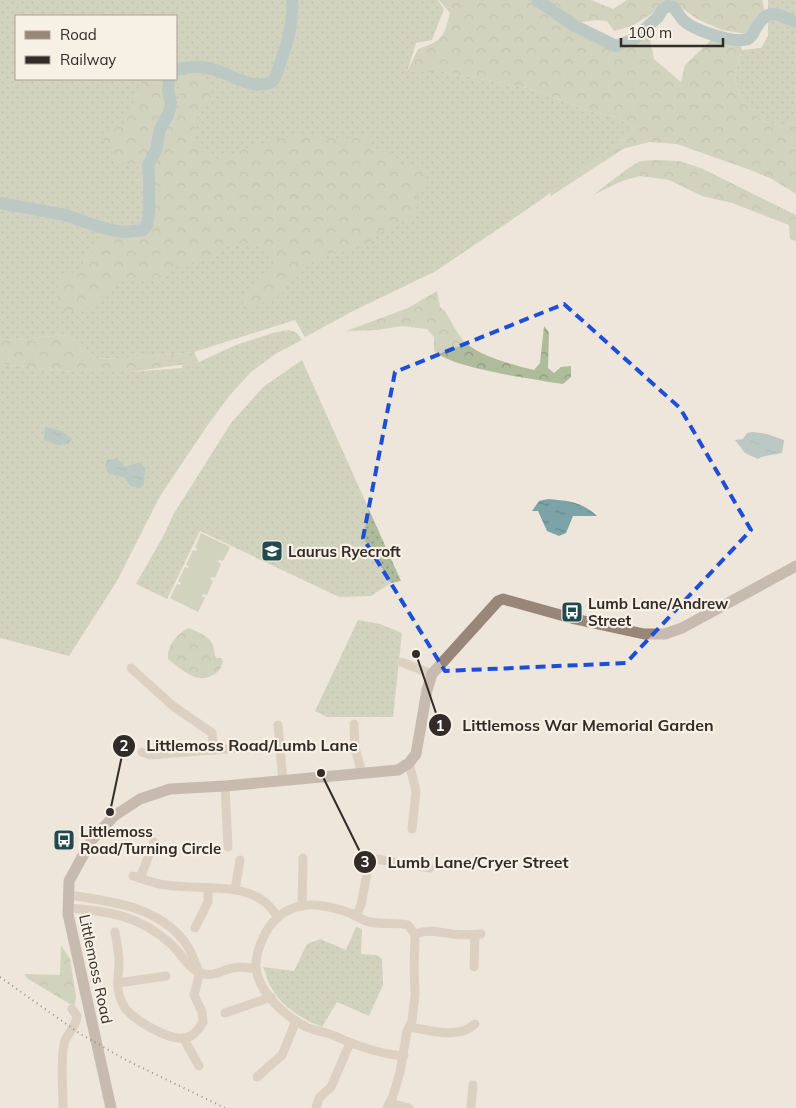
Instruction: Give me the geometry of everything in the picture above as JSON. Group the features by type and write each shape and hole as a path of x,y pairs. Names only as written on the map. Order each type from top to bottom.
{"street":[{"path":"412,828 416,791 409,764 416,754 427,690 432,674 494,603 503,599 575,619 644,634 665,634 682,628 796,566"},
{"path":"401,662 432,674"},
{"path":"131,668 173,706 212,733 214,750"},
{"path":"354,724 355,748 362,774"},
{"path":"278,725 283,781"},
{"path":"142,752 150,755 279,745"},
{"path":"335,747 355,748"},
{"name":"Littlemoss Road","path":"111,1108 68,914 69,882 91,841 114,816 140,799 170,789 362,774 398,770 409,764"},
{"path":"225,786 228,847"},
{"path":"154,842 136,877 167,886 235,890 266,903 278,917"},
{"path":"356,916 370,854 430,868"},
{"path":"302,906 303,858"},
{"path":"235,890 240,860"},
{"path":"195,928 208,902 208,888"},
{"path":"69,895 120,904 140,910 172,928 186,942 200,972 194,994 202,1012 203,1022 197,1031 184,1039 174,1038 142,1022 125,1008 119,994 119,957 115,932"},
{"path":"404,1056 379,1052 308,1028 296,1021 270,997 256,969 256,957 261,941 269,926 278,917 291,908 314,905 346,912 372,923 408,925 415,934 415,995 411,1024 406,1032 404,1056 389,1106 409,1108"},
{"path":"69,908 112,914 140,922 155,931 173,946 186,964 200,972 215,975 234,968 256,969"},
{"path":"415,934 426,930 452,934 478,934 474,967"},
{"path":"118,982 166,976"},
{"path":"225,1013 270,997"},
{"path":"63,1108 62,1083 65,1042 76,1026 77,1016 72,1009"},
{"path":"257,1077 282,1054 296,1021"},
{"path":"411,1024 457,1033 470,1029 475,1024"},
{"path":"184,1039 199,1066"},
{"path":"316,1108 319,1098 332,1087 350,1043"},
{"path":"472,1108 473,1085"}],"highlighted area":[{"path":"564,304 680,408 751,530 626,663 445,671 363,538 395,372"}],"green space":[{"path":"0,0 438,0 444,9 432,40 416,43 407,72 444,72 528,88 589,111 615,117 635,126 631,134 535,204 436,271 353,311 305,337 295,320 194,352 123,359 90,358 69,335 0,340"},
{"path":"439,0 532,0 561,23 616,48 636,42 648,30 654,59 681,82 685,65 714,37 740,42 742,50 734,76 741,99 762,121 785,127 793,121 796,126 796,194 772,179 753,171 677,144 649,142 623,149 551,196 550,193 631,134 635,126 615,117 589,111 528,88 444,72 407,72 418,49 437,40 444,33 450,13"},
{"path":"542,0 591,0 613,9 627,0 762,0 765,11 757,16 747,34 722,30 697,19 679,6 666,5 632,26 614,31 607,21 596,20 577,23"},
{"path":"768,0 796,0 796,126 793,121 785,127 762,121 741,99 734,76 742,50 761,48 768,36"},
{"path":"201,69 213,96 196,120 195,134 201,151 213,159 222,159 249,147 303,133 321,138 349,139 365,133 368,135 372,148 378,152 394,153 399,164 421,168 427,175 426,186 418,192 414,215 406,221 381,232 368,245 349,249 339,254 326,254 315,260 293,277 284,292 277,297 244,310 242,304 245,299 274,265 273,259 263,248 243,243 230,245 206,259 179,266 157,279 125,281 118,284 88,308 72,312 60,309 56,302 58,282 83,266 83,259 95,250 103,233 125,237 148,231 154,217 155,164 172,119 179,107 180,79 184,73"},
{"path":"145,80 165,80 166,106 156,133 154,149 145,163 146,188 140,184 141,169 135,164 118,163 114,160 111,146 104,142 102,136 108,130 123,124"},
{"path":"640,161 679,161 701,168 796,215 796,241 790,239 789,225 732,203 702,196 669,180 640,176 622,181 593,195"},
{"path":"437,291 440,307 445,311 461,337 474,349 499,360 534,370 540,363 544,326 549,332 548,368 554,373 561,367 571,366 571,377 563,384 495,372 459,363 434,351 434,337 427,329 402,326 378,330 346,331 408,308"},
{"path":"290,330 297,333 302,340 277,353 251,372 230,395 207,426 160,496 117,581 69,656 0,638 0,364 73,372 131,372 182,368 183,364 199,362 236,345 276,332"},
{"path":"69,335 90,358 123,359 194,352 199,362 131,372 73,372 0,364 0,340"},
{"path":"302,360 401,581 391,583 371,596 339,597 200,531 167,599 136,584 173,515 231,423 263,387"},
{"path":"201,533 230,547 223,561 219,560 218,562 221,564 215,578 211,577 210,579 213,581 207,595 203,594 202,596 205,598 198,612 170,598 177,584 180,585 181,583 178,581 185,567 188,568 189,566 186,565 193,550 196,551 197,549 195,548"},
{"path":"358,620 380,624 402,633 393,717 327,717 315,711"},
{"path":"188,628 206,636 213,645 216,658 221,658 223,661 219,670 213,675 205,678 194,677 168,659 173,641"},
{"path":"356,927 362,929 361,954 377,955 382,959 383,985 369,1016 337,1002 322,1027 307,1020 282,1002 271,987 263,967 294,971 307,944 320,939 346,950"},
{"path":"61,945 70,959 76,996 75,1005 70,1004 28,979 24,974 60,975"}],"water":[{"path":"45,427 62,431 72,439 68,444 57,445 44,440"},
{"path":"747,433 767,434 784,440 782,453 758,459 745,453 735,440 743,439"},
{"path":"117,458 125,467 140,462 145,468 144,484 140,488 130,486 125,478 108,473 105,465 107,460"},
{"path":"548,499 568,501 580,505 597,516 573,516 566,533 559,536 547,531 538,511 532,511 539,501"}],"waterway":[{"path":"178,70 203,67 249,83 264,84 272,82 288,39 292,0"},
{"path":"537,0 573,25 616,46 634,39 668,6 673,7 687,23 714,35 733,40 748,39 760,22 768,15 777,15 796,22"},
{"path":"0,203 65,215 116,231 143,230 147,225 149,215 148,165 156,150 160,129 169,113 171,103 168,91 169,80"}],"railway":[{"path":"0,977 79,1033 126,1060 225,1108"}],"place":[{"name":"Laurus Ryecroft","path":"272,551"},
{"name":"Lumb Lane/Andrew Street","path":"572,612"},
{"name":"Littlemoss War Memorial Garden","path":"416,654"},
{"name":"Lumb Lane/Cryer Street","path":"321,773"},
{"name":"Littlemoss Road/Lumb Lane","path":"110,812"},
{"name":"Littlemoss Road/Turning Circle","path":"64,840"}]}
